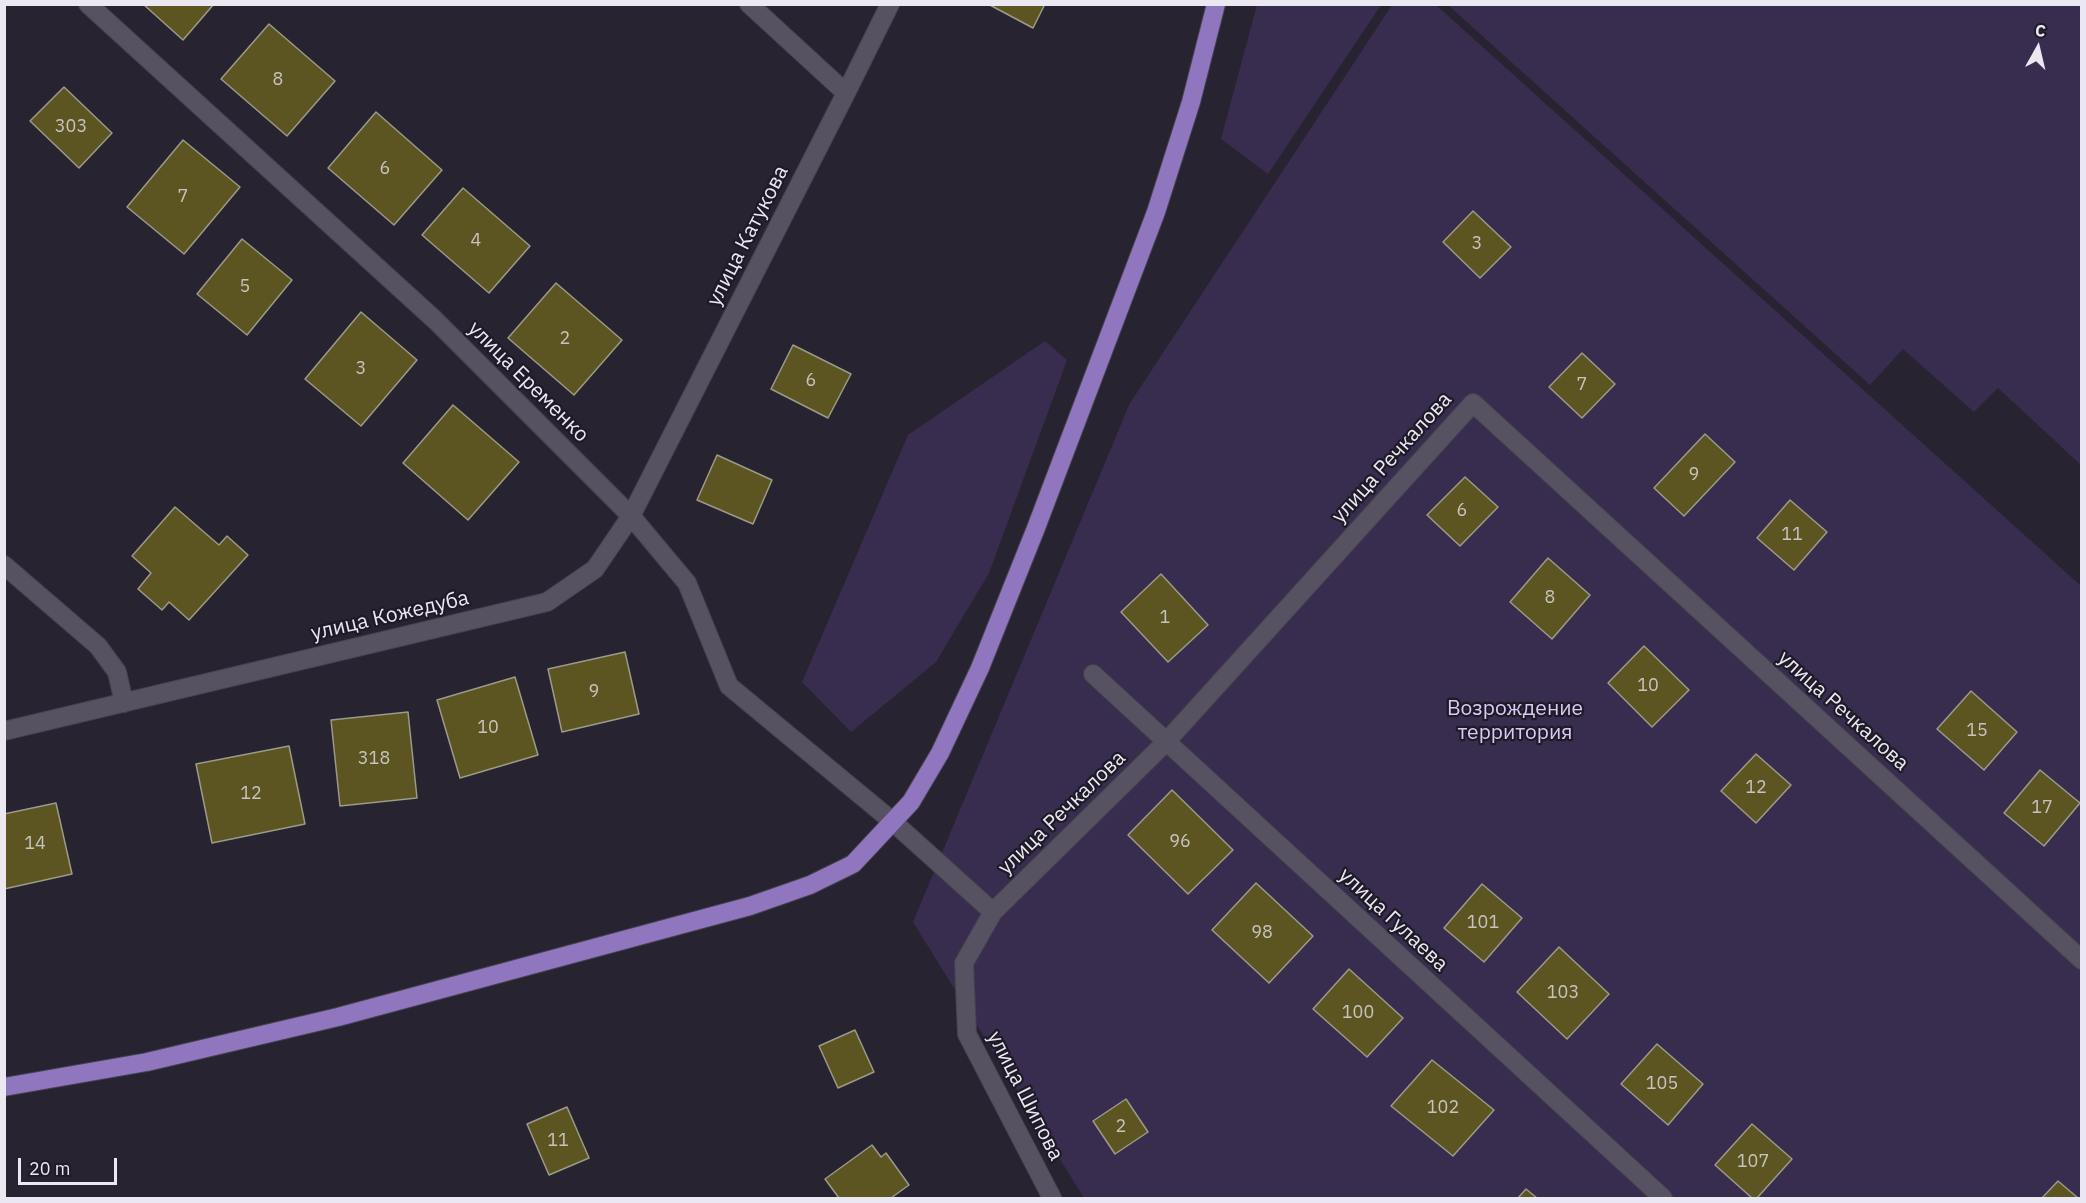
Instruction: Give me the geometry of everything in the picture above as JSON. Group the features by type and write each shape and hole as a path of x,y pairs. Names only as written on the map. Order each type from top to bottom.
{"main road":[{"path":"4,1087 147,1062 338,1017 750,906 810,885 853,864 911,802 940,753 980,668 1036,528 1156,212 1191,102 1216,4"}],"street":[{"name":"улица Еременко","path":"88,4 435,320 631,516 687,583 729,686 892,821"},
{"path":"749,4 846,93"},
{"name":"улица Катукова","path":"631,516 890,4"},
{"name":"улица Речкалова","path":"993,912 1166,742 1473,403 2082,960"},
{"name":"улица Кожедуба","path":"4,731 547,602 595,569 631,516"},
{"path":"4,565 98,646 117,672 124,703"},
{"name":"улица Гулаева","path":"1093,674 1663,1198"},
{"path":"892,821 993,912"},
{"name":"улица Шипова","path":"993,912 964,963 967,1034 1052,1198"}],"green space":[{"path":"1257,5 1381,5 1268,174 1221,139"},
{"name":"Возрождение территория","path":"1392,5 1436,5 2081,586 2081,1198 1084,1198 913,922 1130,403"},
{"path":"1448,5 2081,5 2081,465 1998,388 1974,412 1903,349 1870,385"},
{"path":"1045,341 1067,360 989,573 936,662 851,732 802,682 908,435"}],"building":[{"path":"143,4 214,4 183,40"},
{"path":"988,4 1045,4 1033,28"},
{"path":"269,24 335,81 287,136 221,79"},
{"path":"64,87 112,133 79,168 30,121"},
{"path":"376,112 442,170 394,225 328,168"},
{"path":"183,140 240,187 184,254 127,207"},
{"path":"463,188 530,246 489,293 422,235"},
{"path":"1473,211 1511,247 1480,278 1443,242"},
{"path":"242,239 292,280 247,335 197,294"},
{"path":"556,283 622,340 574,395 508,338"},
{"path":"361,312 417,360 361,426 305,379"},
{"path":"793,345 851,374 828,418 771,389"},
{"path":"1582,353 1615,384 1582,418 1549,387"},
{"path":"453,405 519,462 468,520 403,463"},
{"path":"1705,434 1735,462 1684,516 1654,488"},
{"path":"717,455 772,480 753,524 697,500"},
{"path":"1465,477 1498,507 1460,546 1427,515"},
{"path":"1790,500 1827,532 1794,570 1757,538"},
{"path":"175,507 219,545 227,536 248,555 189,620 169,602 162,610 138,589 151,573 132,556"},
{"path":"1548,558 1590,595 1552,639 1510,602"},
{"path":"1161,574 1208,625 1168,662 1121,612"},
{"path":"1644,646 1689,690 1652,727 1608,683"},
{"path":"625,652 639,714 562,732 548,669"},
{"path":"515,677 538,755 460,778 437,700"},
{"path":"1971,691 2017,732 1984,770 1937,729"},
{"path":"408,712 417,798 340,806 331,720"},
{"path":"289,746 305,824 212,843 196,764"},
{"path":"1756,754 1791,785 1756,823 1721,791"},
{"path":"2040,770 2080,803 2044,846 2004,813"},
{"path":"1172,790 1233,850 1188,894 1128,835"},
{"path":"56,803 72,874 4,889 4,814"},
{"path":"1256,883 1313,936 1269,983 1212,930"},
{"path":"1482,884 1522,918 1484,962 1444,928"},
{"path":"1559,947 1609,994 1567,1039 1517,992"},
{"path":"1349,969 1403,1018 1367,1057 1313,1009"},
{"path":"855,1030 874,1072 838,1088 819,1046"},
{"path":"1657,1044 1703,1084 1668,1125 1621,1084"},
{"path":"1432,1060 1494,1110 1453,1156 1391,1106"},
{"path":"1126,1099 1148,1132 1115,1154 1093,1121"},
{"path":"567,1107 589,1158 549,1175 527,1124"},
{"path":"1752,1124 1792,1159 1757,1198 1752,1198 1715,1165"},
{"path":"872,1145 881,1157 886,1153 909,1185 891,1198 839,1198 825,1179"},
{"path":"2058,1181 2078,1198 2042,1198"},
{"path":"1526,1189 1537,1198 1518,1198"}]}
